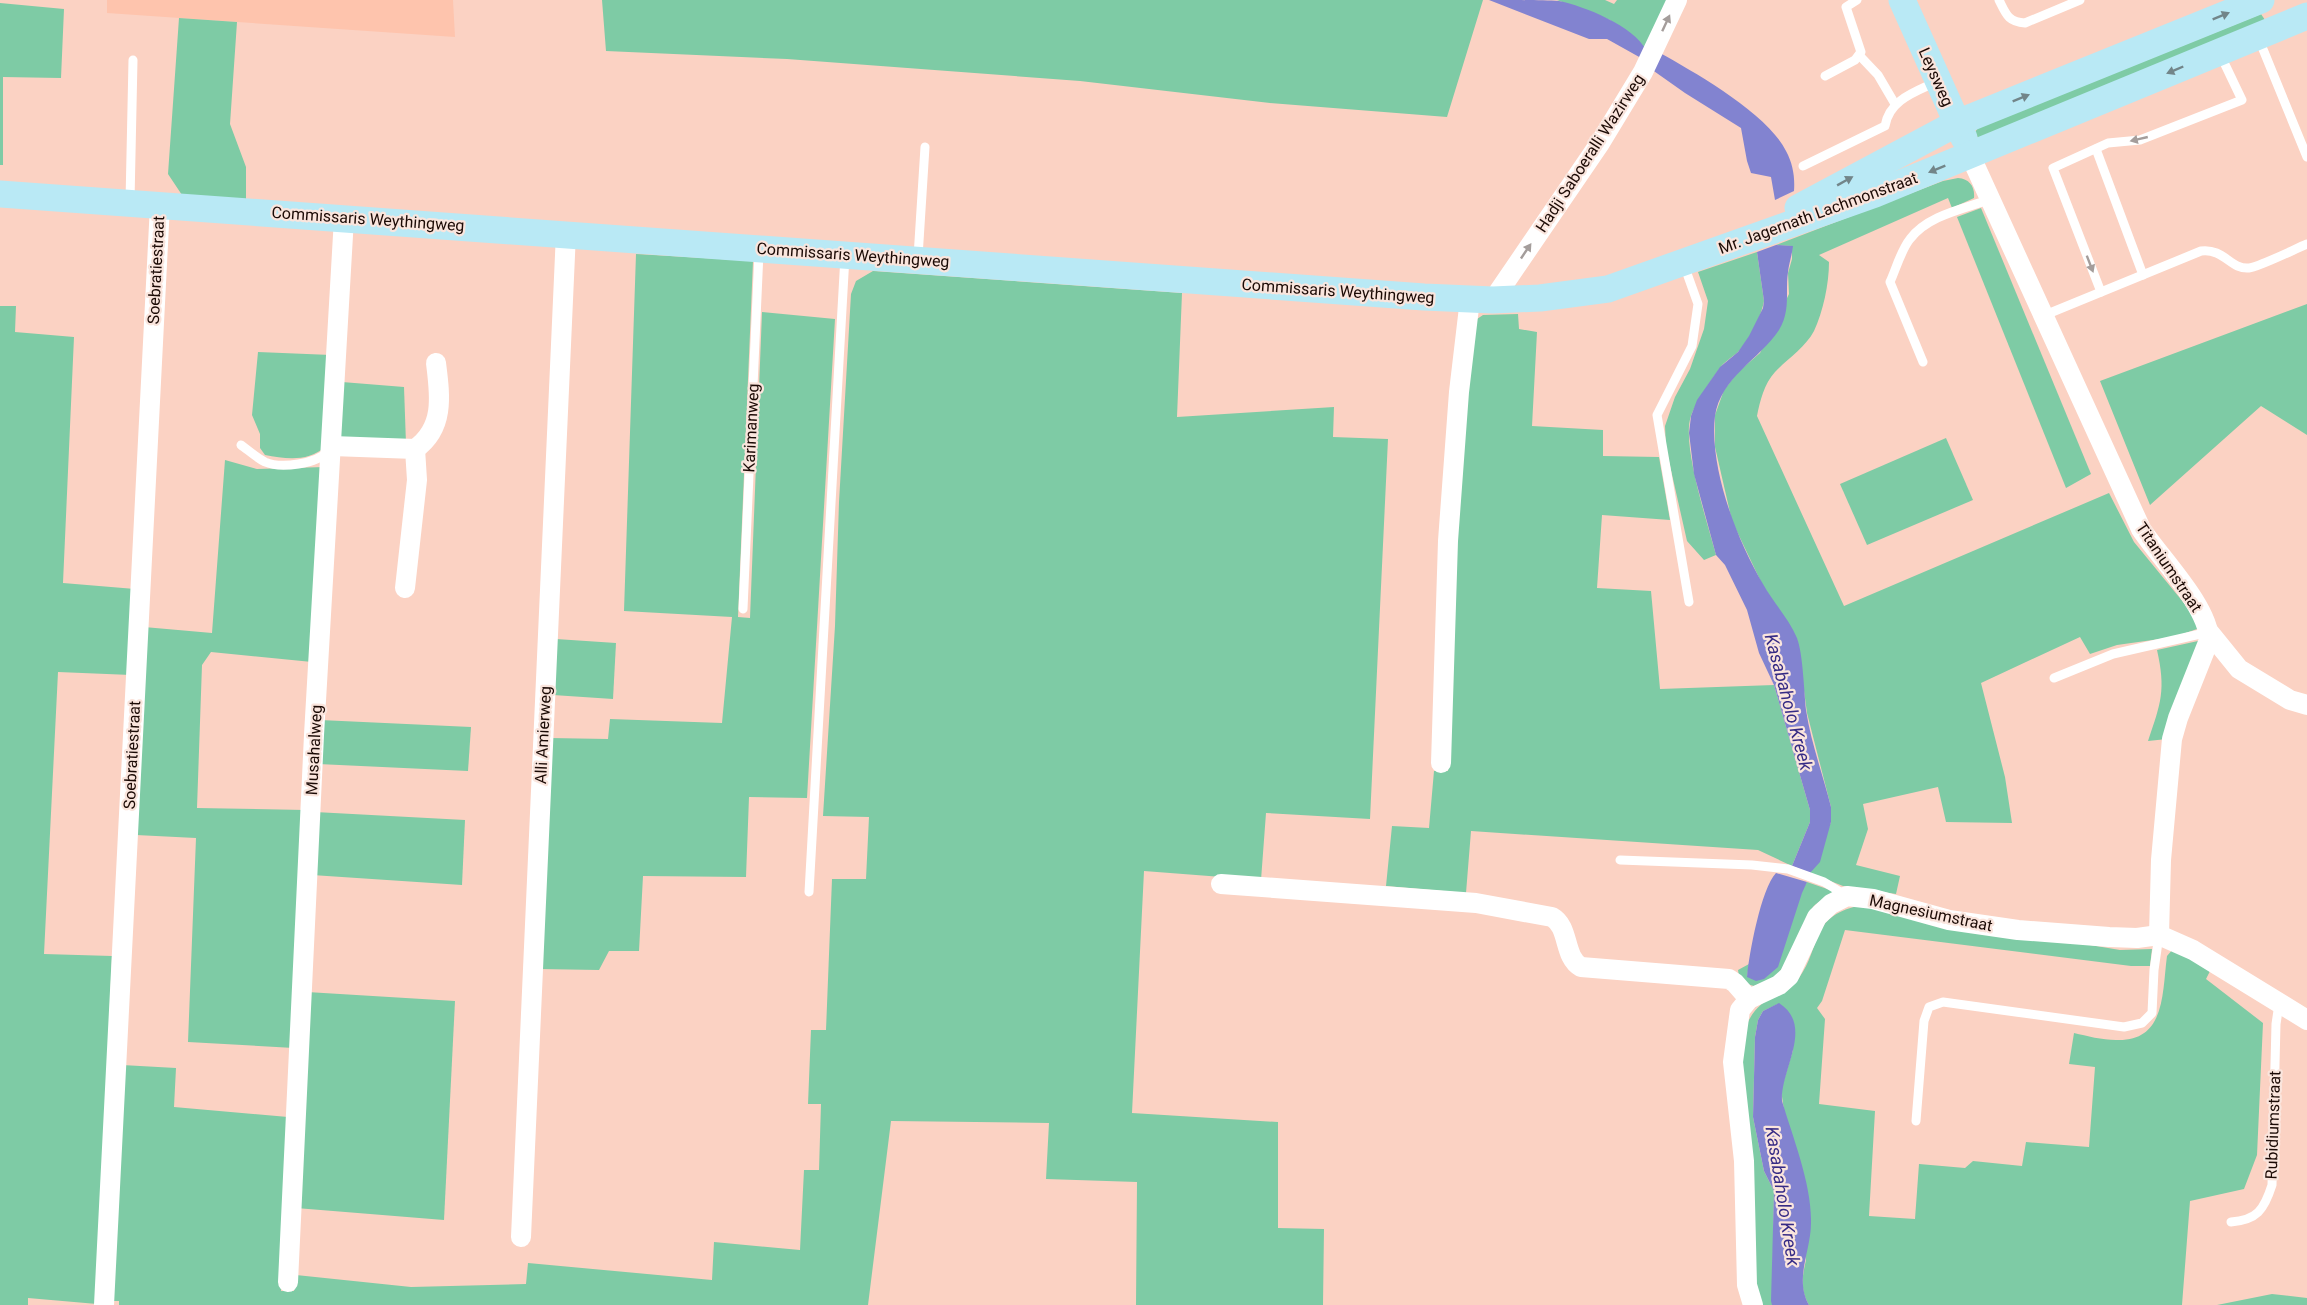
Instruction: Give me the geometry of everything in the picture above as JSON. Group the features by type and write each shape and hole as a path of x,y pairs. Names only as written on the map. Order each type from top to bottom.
{"main road":[{"name":"Leysweg","path":"1902,0 1970,155"},
{"name":"Mr. Jagernath Lachmonstraat","path":"1692,260 1957,123 2267,16 2307,16"},
{"name":"Mr. Jagernath Lachmonstraat","path":"1692,260 1875,194 2219,52 2267,16"},
{"name":"Commissaris Weythingweg","path":"0,194 1481,300 1540,298 1608,289 1692,260"}],"street":[{"name":"Hadji Saboeralli Wazirweg","path":"1481,300 1599,143 1643,72 1677,0"},
{"name":"Titaniumstraat","path":"1970,155 2141,529 2154,550 2192,597 2209,632 2209,640 2172,739 2161,860 2159,935"},
{"name":"Soebratiestraat","path":"104,1305 160,205"},
{"name":"Musahalweg","path":"288,1282 314,735 344,218"},
{"name":"Alli Amierweg","path":"521,1238 566,233"},
{"path":"1441,763 1448,541 1459,392 1481,300"},
{"path":"332,446 415,449 425,442 439,416 441,395 436,363"},
{"path":"405,588 417,480 415,449"},
{"path":"2209,632 2239,669 2290,700 2307,705"},
{"path":"1221,884 1476,903 1552,917 1561,925 1574,962 1581,967 1729,979 1735,982 1749,999 1740,1010 1733,1062 1744,1161 1747,1285 1753,1305"},
{"name":"Magnesiumstraat","path":"1749,999 1779,985 1789,976 1817,917 1831,904 1847,896 1873,899 1949,920 2018,930 2118,937 2159,935 2193,950 2307,1020"}],"lane":[{"path":"1825,76 1855,60 1859,55 1860,47 1846,8 1857,0"},
{"path":"2000,0 2008,18 2015,22 2025,23 2080,0"},
{"path":"2267,16 2307,157"},
{"path":"2101,292 2053,168 2108,143 2140,140 2242,100 2219,52"},
{"path":"1859,55 1878,75 1895,104"},
{"path":"130,203 133,60"},
{"path":"1803,166 1885,126 1886,118 1895,104 1938,81"},
{"path":"918,260 925,147"},
{"path":"2096,149 2144,275"},
{"path":"1923,362 1890,282 1910,239 1922,228 1938,218 1991,199"},
{"path":"2045,315 2200,251 2217,251 2238,265 2248,268 2307,244"},
{"name":"Karimanweg","path":"743,609 760,247"},
{"path":"809,892 845,254"},
{"path":"1689,602 1657,415 1692,346 1698,304 1692,260"},
{"path":"241,445 264,462 297,464 317,460 332,446"},
{"path":"2054,678 2113,654 2209,632"},
{"path":"1620,860 1752,865 1788,869 1824,882 1847,896"},
{"path":"1916,1121 1924,1021 1929,1007 1942,1002 2124,1027 2142,1023 2152,1012 2154,969 2159,935"},
{"name":"Rubidiumstraat","path":"2231,1222 2245,1221 2256,1216 2272,1185 2276,1024 2279,1004"}],"shaded area":[{"path":"107,0 453,0 455,37 107,13"}],"green space":[{"path":"602,0 1483,0 1447,117 1270,103 1080,81 787,59 606,51"},
{"path":"1557,0 1605,0 1614,4 1617,0 1669,0 1646,50 1610,20"},
{"path":"0,3 64,9 61,78 3,77 3,165 0,165"},
{"path":"2261,14 2265,20 1979,140 1975,132 1978,128"},
{"path":"179,18 237,22 230,124 246,167 246,199 182,195 168,174"},
{"path":"1958,178 1971,184 1974,198 1952,208 1948,198 1819,255 1829,262 1829,271 1823,307 1814,331 1806,343 1771,377 1760,404 1757,416 1844,606 2109,493 2134,542 2188,608 2197,623 2197,629 2174,637 2117,645 2090,654 2080,637 1981,683 2005,777 2012,823 1946,822 1938,787 1863,804 1868,829 1856,865 1900,876 1896,894 1843,886 1810,873 1831,822 1831,807 1807,713 1797,639 1762,584 1732,521 1715,447 1715,415 1724,390 1738,372 1760,353 1789,294 1788,273 1792,259 1792,246 1776,245 1943,181"},
{"path":"1981,208 2091,474 2066,488 1957,217"},
{"path":"1757,252 1764,301 1760,315 1746,342 1720,368 1691,416 1689,429 1692,464 1716,555 1704,560 1687,541 1666,448 1665,426 1675,397 1690,369 1704,329 1708,301 1698,272"},
{"path":"636,254 753,261 738,617 750,618 762,312 835,319 807,798 749,797 746,877 643,876 639,951 609,951 599,970 539,969 550,738 608,739 610,719 722,723 732,617 624,611"},
{"path":"873,271 1182,293 1177,417 1334,407 1333,437 1388,439 1370,819 1266,813 1261,880 1144,871 1132,1113 1278,1122 1278,1228 1324,1229 1323,1305 1136,1305 1137,1182 1046,1179 1049,1123 891,1121 868,1305 119,1305 119,1301 112,1301 122,1065 176,1068 174,1107 288,1117 281,1291 294,1291 296,1275 411,1287 526,1284 528,1263 712,1280 714,1242 800,1250 804,1170 819,1170 821,1104 808,1104 811,1030 826,1030 832,879 866,879 869,817 823,816 835,626 839,502 851,294 856,281"},
{"path":"2307,304 2307,435 2261,406 2150,505 2100,381"},
{"path":"0,306 16,306 15,332 74,337 63,583 135,589 131,675 58,672 44,954 112,956 97,1304 28,1298 28,1305 0,1305"},
{"path":"1518,314 1519,329 1537,332 1532,426 1603,430 1603,456 1659,457 1670,520 1602,515 1597,588 1651,591 1660,689 1774,685 1810,810 1810,822 1792,866 1758,850 1471,831 1466,893 1386,886 1392,826 1429,828 1434,771 1448,771 1455,542 1474,321 1483,315"},
{"path":"258,352 331,355 325,447 318,452 304,457 289,458 265,455 260,448 260,434 252,415"},
{"path":"342,382 404,387 406,444 340,440"},
{"path":"1946,438 1973,500 1867,545 1840,484"},
{"path":"225,460 257,469 325,467 312,662 211,652 202,665 197,808 305,810 294,1048 188,1042 196,838 136,835 144,627 212,633"},
{"path":"556,639 616,643 613,699 553,695"},
{"path":"2198,641 2199,644 2167,739 2148,741 2162,686 2157,650"},
{"path":"320,720 471,727 468,771 318,764"},
{"path":"315,812 465,820 462,885 312,875"},
{"path":"1807,882 1833,891 1813,907 1787,962 1775,979 1754,986 1747,984 1739,976 1738,970 1749,964 1747,977"},
{"path":"1858,906 2120,950 2152,949 2150,966 2131,966 1845,930 1822,1001 1817,1008 1825,1019 1819,1104 1875,1111 1869,1216 1915,1219 1919,1164 1965,1168 1973,1161 2022,1166 2026,1142 2089,1147 2095,1067 2069,1064 2074,1033 2116,1040 2132,1038 2144,1033 2153,1024 2158,1013 2167,956 2173,949 2211,969 2206,979 2263,1023 2257,1155 2244,1189 2190,1201 2182,1305 1809,1305 1803,1288 1806,1260 1781,1090 1793,1050 1778,1004 1763,1011 1758,1020 1755,1037 1753,1117 1764,1171 1774,1191 1772,1305 1760,1305 1755,1285 1740,1050 1742,1039 1748,1022 1757,1009 1770,997 1799,978 1824,925 1831,917"},
{"path":"307,992 455,1001 444,1220 296,1208"},
{"path":"2272,1294 2307,1298 2307,1305 2217,1305"}],"water":[{"path":"1489,0 1559,1 1569,4 1594,12 1620,25 1640,41 1646,50 1641,58 1607,39 1589,39"},
{"path":"1660,53 1730,96 1764,123 1786,151 1793,171 1794,191 1775,200 1771,177 1751,173 1741,128 1651,69"},
{"name":"Kasabaholo Kreek","path":"1776,245 1793,246 1783,323 1771,341 1725,390 1715,416 1714,436 1721,480 1735,525 1753,566 1790,624 1799,645 1808,722 1831,807 1831,822 1820,862 1810,873 1792,866 1810,822 1810,810 1774,685 1759,653 1747,610 1725,565 1716,555 1694,474 1689,433 1691,416 1697,400 1720,367 1738,352 1763,308 1757,252"},
{"path":"1776,873 1807,882 1778,967 1764,979 1756,981 1747,977 1750,953 1765,893"},
{"name":"Kasabaholo Kreek","path":"1779,1003 1789,1013 1794,1024 1793,1049 1782,1101 1801,1162 1810,1208 1810,1233 1803,1275 1805,1295 1809,1305 1772,1305 1771,1301 1774,1191 1764,1171 1753,1117 1755,1037 1758,1020 1763,1011"}]}
